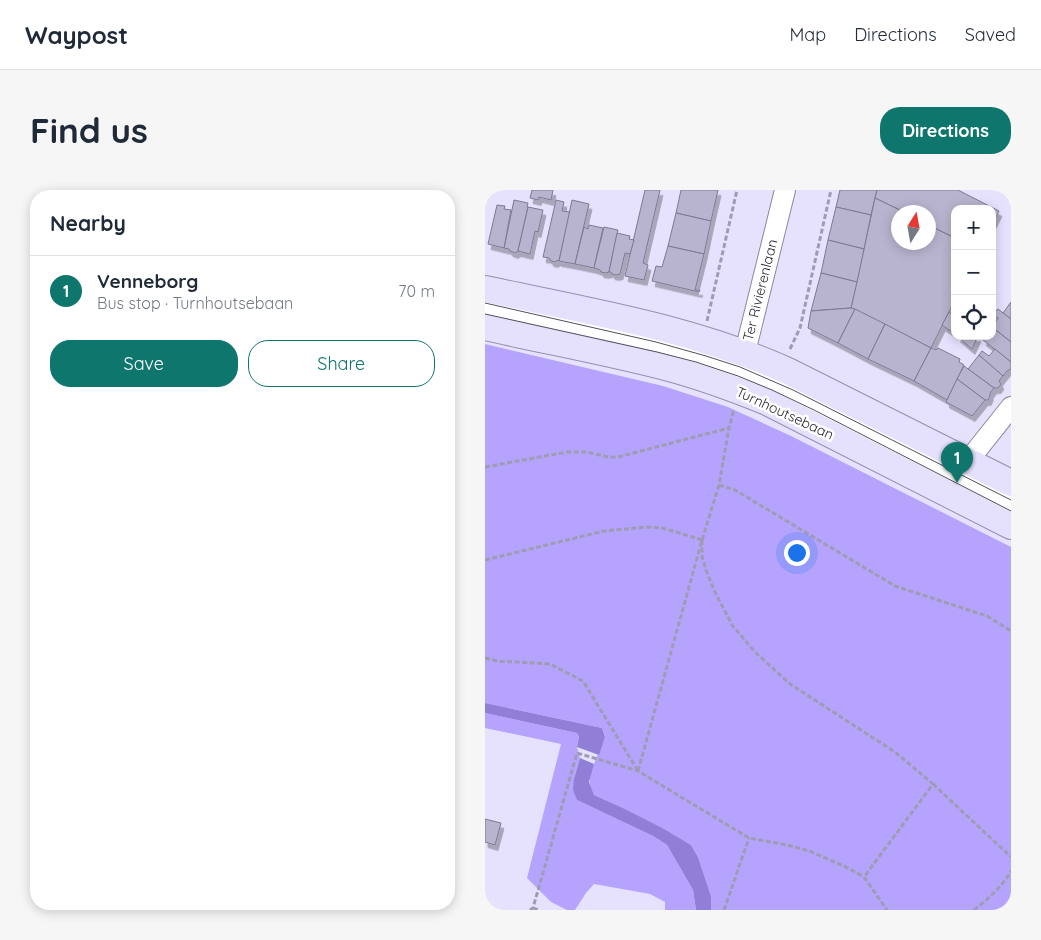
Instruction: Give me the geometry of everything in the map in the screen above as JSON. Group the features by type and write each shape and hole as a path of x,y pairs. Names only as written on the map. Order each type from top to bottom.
{"main road":[{"name":"Turnhoutsebaan","path":"485,289 646,324 702,339 739,376 780,409 1011,526"},
{"name":"Turnhoutsebaan","path":"485,327 651,363 692,375 739,376 765,360 968,461 1009,478"}],"street":[{"name":"Ter Rivierenlaan","path":"739,376 785,190"},
{"name":"Turnhoutsebaan","path":"485,308 657,347 705,360 739,376 774,386 1011,506"},
{"path":"968,461 1011,407"}],"path":[{"path":"706,327 737,190"},
{"path":"787,357 800,328 831,190"},
{"path":"638,771 719,485 729,428 736,402 739,376"},
{"path":"485,466 578,451 607,457 618,457 729,428"},
{"path":"719,485 735,490 895,586 987,616 1011,632"},
{"path":"485,560 604,532 648,527 662,528 702,540"},
{"path":"702,540 702,556 705,570 714,590 732,624 755,652 790,684 895,752 933,784 1011,857"},
{"path":"485,658 497,661 550,664 583,681 638,771"},
{"path":"539,910 531,909 577,753 638,771 749,838 787,844 809,851 848,868 864,877 887,910"},
{"path":"864,877 933,784"},
{"path":"724,910 749,838"},
{"path":"974,910 991,896 1011,872"}],"shaded area":[{"path":"485,344 663,386 728,407 791,436 1011,547 1011,910 711,910 711,896 698,857 691,845 623,808 594,795 590,779 605,737 602,728 485,703"},
{"path":"485,703 602,728 605,737 599,755 577,747 579,737 577,733 485,713"},
{"path":"485,713 577,733 579,737 577,747 580,758 574,779 577,800 653,836 667,845 693,890 696,910 665,910 665,902 650,894 594,884 575,910 567,910 551,902 527,878 561,744 485,728"},
{"path":"580,758 594,764 589,782 594,795 662,828 691,845 698,857 711,896 711,910 696,910 693,890 667,845 653,836 577,800 573,790"}],"building":[{"path":"532,190 553,190 551,200 539,197 538,200 530,198"},
{"path":"645,190 660,190 643,263 648,265 644,280 625,276"},
{"path":"681,190 718,190 711,221 676,213"},
{"path":"840,190 877,190 871,215 836,207"},
{"path":"877,190 958,190 987,205 951,205 951,236 936,229 936,205 891,206 875,198"},
{"path":"875,198 891,206 891,250 936,250 936,229 951,236 951,308 931,348 851,308"},
{"path":"514,200 528,203 518,251 515,253 504,248"},
{"path":"556,200 564,202 562,211 570,212 559,261 555,262 543,257"},
{"path":"572,200 589,204 575,264 559,261"},
{"path":"497,205 505,206 504,209 511,210 504,248 488,244"},
{"path":"528,207 543,210 538,232 535,231 530,254 518,251"},
{"path":"836,207 871,215 864,249 828,240"},
{"path":"676,213 711,221 704,254 668,246"},
{"path":"589,225 603,228 594,268 575,264 584,227 588,229"},
{"path":"604,227 618,230 609,272 606,273 594,268"},
{"path":"617,233 630,236 629,239 634,240 630,254 625,253 620,274 616,275 609,272"},
{"path":"828,240 864,249 857,282 821,273"},
{"path":"668,246 704,254 695,290 700,290 699,292 652,281 656,266 662,267"},
{"path":"821,273 857,282 851,308 811,311"},
{"path":"1011,302 1011,319 1003,313"},
{"path":"855,309 838,343 808,328 811,311"},
{"path":"855,309 885,324 868,359 838,343"},
{"path":"998,309 1011,319 1011,342 996,330 998,318 996,317 996,311"},
{"path":"949,312 951,314 951,331 942,325"},
{"path":"885,324 931,348 914,381 868,359"},
{"path":"996,330 1011,342 1011,362 983,340 996,340"},
{"path":"962,340 976,340 972,349"},
{"path":"931,348 936,350 938,348 960,359 959,362 964,365 947,400 914,381"},
{"path":"995,349 1011,362 1011,369 1003,376 979,355 982,351 989,356"},
{"path":"979,355 1003,376 999,381 1001,384 998,388 994,388 968,369"},
{"path":"964,366 994,388 988,400 985,400 957,379"},
{"path":"957,379 985,400 972,416 946,402"},
{"path":"485,819 501,823 495,845 485,842"}],"tram line":[{"path":"485,303 656,342 740,367 793,390 1011,500"},
{"path":"485,314 657,352 738,376 814,410 1011,511"}],"place":[{"name":"Venneborg","path":"957,483"}]}
